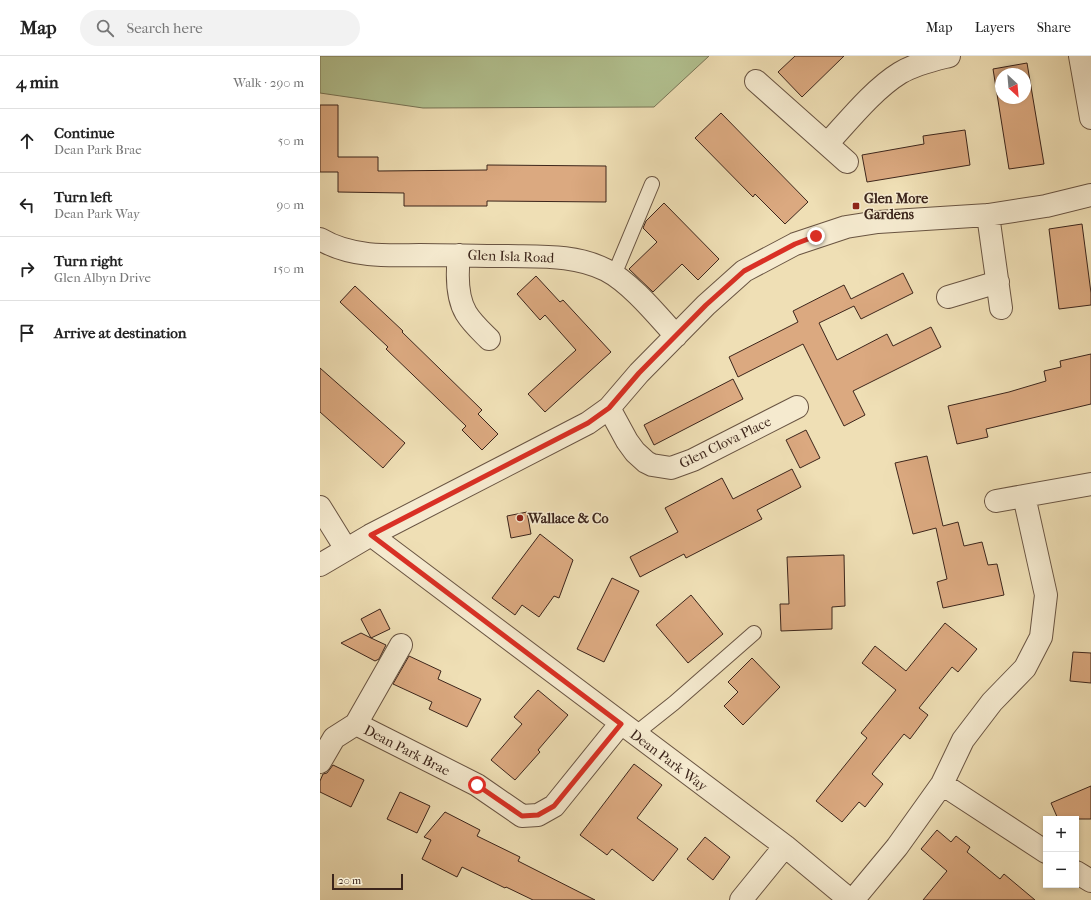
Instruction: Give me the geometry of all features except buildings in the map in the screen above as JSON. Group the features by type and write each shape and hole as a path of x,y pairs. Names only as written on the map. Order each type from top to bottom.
{"street":[{"path":"828,143 883,86 900,73 923,63 949,56"},
{"path":"1080,56 1091,118"},
{"path":"756,81 848,162"},
{"path":"320,565 371,535 588,423 609,408 639,373 706,305 744,271 795,244 846,228 878,222 988,216 1046,206 1091,195"},
{"path":"988,216 1002,308"},
{"name":"Glen Isla Road","path":"320,239 330,245 356,253 396,256 556,256 586,262 614,275 631,290 676,336"},
{"path":"459,255 457,276 461,300 465,312 473,323 489,339"},
{"path":"948,297 998,282"},
{"name":"Glen Clova Place","path":"609,408 627,441 635,452 646,462 652,465 671,468 693,460 797,407"},
{"path":"996,501 1091,484"},
{"path":"853,900 897,847 942,784 963,740 992,702 1025,668 1041,637 1046,595 1024,496"},
{"path":"320,507 346,549"},
{"name":"Dean Park Way","path":"371,535 785,846 850,900"},
{"name":"Dean Park Brae","path":"320,762 334,738 356,724 401,645"},
{"name":"Dean Park Brae","path":"356,724 477,785 522,816 538,815 554,806 628,729"},
{"path":"942,784 1043,850"},
{"path":"742,900 785,846"},
{"path":"1079,874 1091,881"}],"lane":[{"path":"614,275 652,184"},
{"path":"628,729 674,703 754,633"}],"green space":[{"path":"320,56 709,56 654,107 423,108 320,93"}],"place":[{"name":"Glen More Gardens","path":"856,206"},
{"name":"Wallace & Co","path":"520,518"}],"route":[{"path":"477,785 522,816 538,815 554,806 621,724 371,535 588,423 609,408 639,373 706,305 744,271 795,244 816,236"}]}
